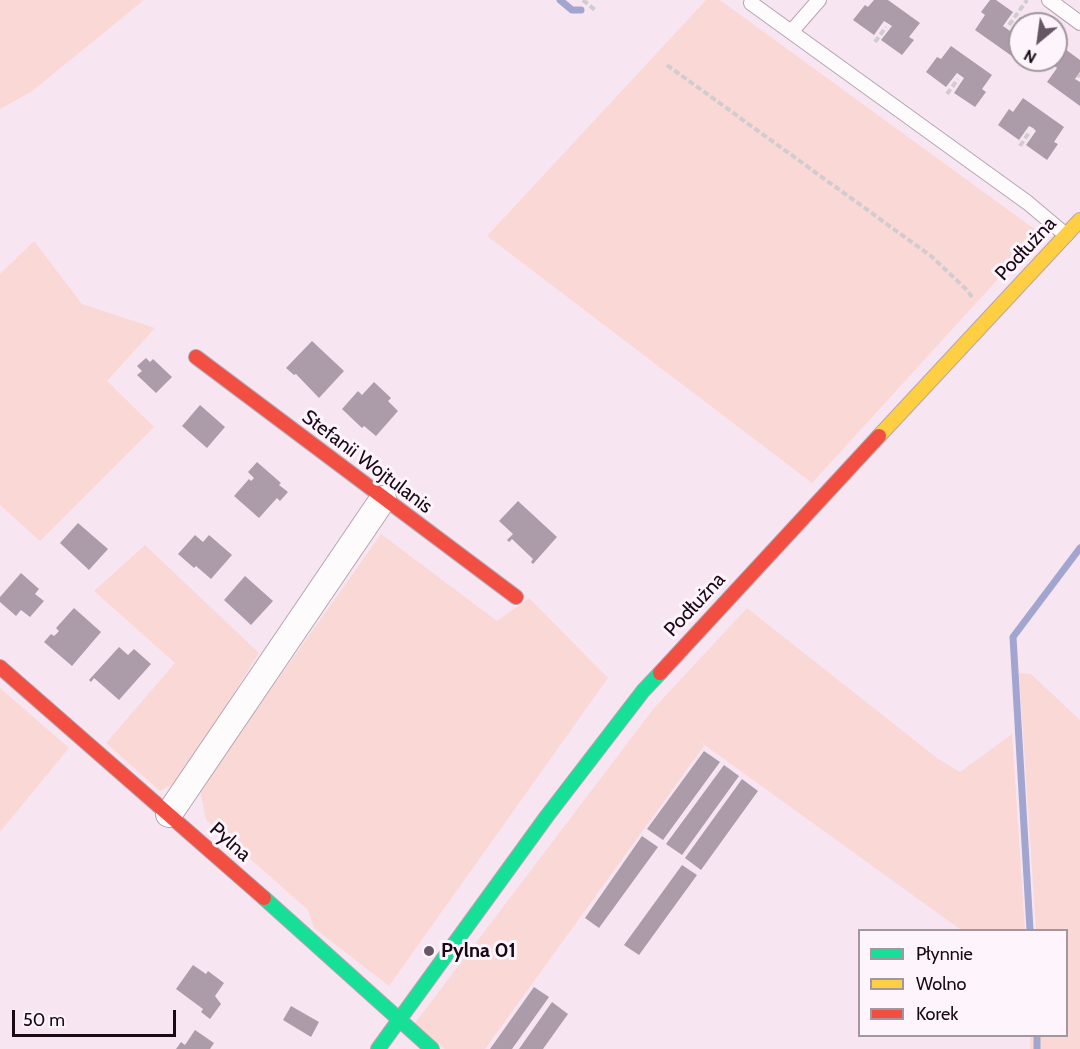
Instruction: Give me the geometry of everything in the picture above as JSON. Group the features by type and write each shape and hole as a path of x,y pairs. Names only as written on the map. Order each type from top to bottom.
{"street":[{"name":"Podłużna","path":"378,1049 547,816 643,692 1080,220"},
{"name":"Stefanii Wojtulanis","path":"196,357 516,597"},
{"path":"169,814 383,499"},
{"name":"Pylna","path":"0,667 169,814 432,1049"}],"lane":[{"path":"791,32 819,0"},
{"path":"1049,0 1080,23"},
{"path":"751,3 1028,202 1066,235"}],"path":[{"path":"583,0 595,10"},
{"path":"875,42 886,27"},
{"path":"666,65 931,256 968,291 986,320"},
{"path":"947,94 958,79"},
{"path":"1020,146 1030,131"}],"shaded area":[{"path":"0,0 144,0 31,92 0,109"},
{"path":"706,0 720,0 1040,233 812,483 487,236"},
{"path":"34,241 82,304 155,328 107,381 154,427 40,541 0,505 0,274"},
{"path":"381,534 497,621 529,598 608,678 389,986 314,928 308,910 206,820 200,789"},
{"path":"145,545 259,653 179,781 160,791 106,743 175,663 94,591"},
{"path":"747,608 937,758 960,772 1012,734 1025,929 960,929 699,741 704,746 485,1049 445,1049 415,1023 654,708"},
{"path":"1019,673 1031,674 1080,720 1080,1049 1030,1049 1030,1037 1068,1037 1068,929 1036,929"},
{"path":"0,688 69,748 0,832"}],"building":[{"path":"874,0 888,0 920,23 909,37 914,40 902,55 881,40 892,26 884,21 874,35 853,20 865,5 868,7"},
{"path":"990,0 996,0 1013,12 1008,12 1008,19 1003,26 1008,30 1008,53 975,30 985,15 981,12"},
{"path":"951,46 992,75 982,89 986,92 975,107 954,93 964,78 957,73 946,87 926,72 937,57 941,59"},
{"path":"1068,51 1080,60 1080,72 1075,79 1080,82 1080,106 1047,82 1054,72 1068,72"},
{"path":"1023,98 1064,127 1054,142 1058,144 1047,160 1026,145 1036,131 1033,128 1029,126 1019,140 998,125 1009,109 1013,112"},
{"path":"312,341 344,371 319,398 296,374 294,375 286,368"},
{"path":"146,358 150,362 153,359 172,377 156,393 137,375 142,371 137,366"},
{"path":"374,382 391,398 388,401 398,411 376,436 364,426 362,428 342,409 358,391 362,395"},
{"path":"200,405 225,427 207,448 182,426"},
{"path":"257,462 288,492 280,501 277,498 259,518 234,496 249,479 251,481 254,478 248,472"},
{"path":"518,501 557,537 533,564 531,562 533,559 512,539 509,542 507,540 513,534 499,521"},
{"path":"78,523 108,549 89,570 60,543"},
{"path":"195,535 203,542 209,535 232,555 211,579 178,554"},
{"path":"21,573 39,589 35,594 44,601 30,617 21,610 16,616 0,602 0,597"},
{"path":"245,576 273,601 251,625 224,600"},
{"path":"74,608 101,632 72,666 44,642 51,634 54,636 59,631 56,628"},
{"path":"119,647 128,655 134,649 151,664 119,700 94,678 91,682 89,680"},
{"path":"704,751 720,762 663,840 647,829"},
{"path":"724,765 739,776 682,855 666,844"},
{"path":"742,779 758,791 701,870 685,858"},
{"path":"642,836 658,847 599,928 585,918"},
{"path":"682,865 697,875 639,955 624,945"},
{"path":"193,965 206,974 208,971 224,983 215,996 221,1004 210,1019 201,1012 203,1009 176,989"},
{"path":"534,987 549,997 512,1049 490,1049"},
{"path":"552,1002 568,1014 543,1049 519,1049"},
{"path":"291,1006 319,1022 311,1037 283,1020"},
{"path":"195,1030 214,1043 210,1049 176,1049 181,1042 185,1045"}],"waterway":[{"path":"560,0 572,10 581,10"},
{"path":"1030,929 1013,637 1080,548"},
{"path":"1037,1037 1037,1049"}],"traffic: fast":[{"path":"378,1049 547,816 643,691 660,673"},
{"path":"264,898 432,1049"}],"traffic: slow":[{"path":"879,436 1080,220"}],"traffic: jam":[{"path":"196,357 516,597"},
{"path":"660,673 879,436"},
{"path":"0,667 264,898"}],"place":[{"name":"Pylna 01","path":"429,951"}]}
